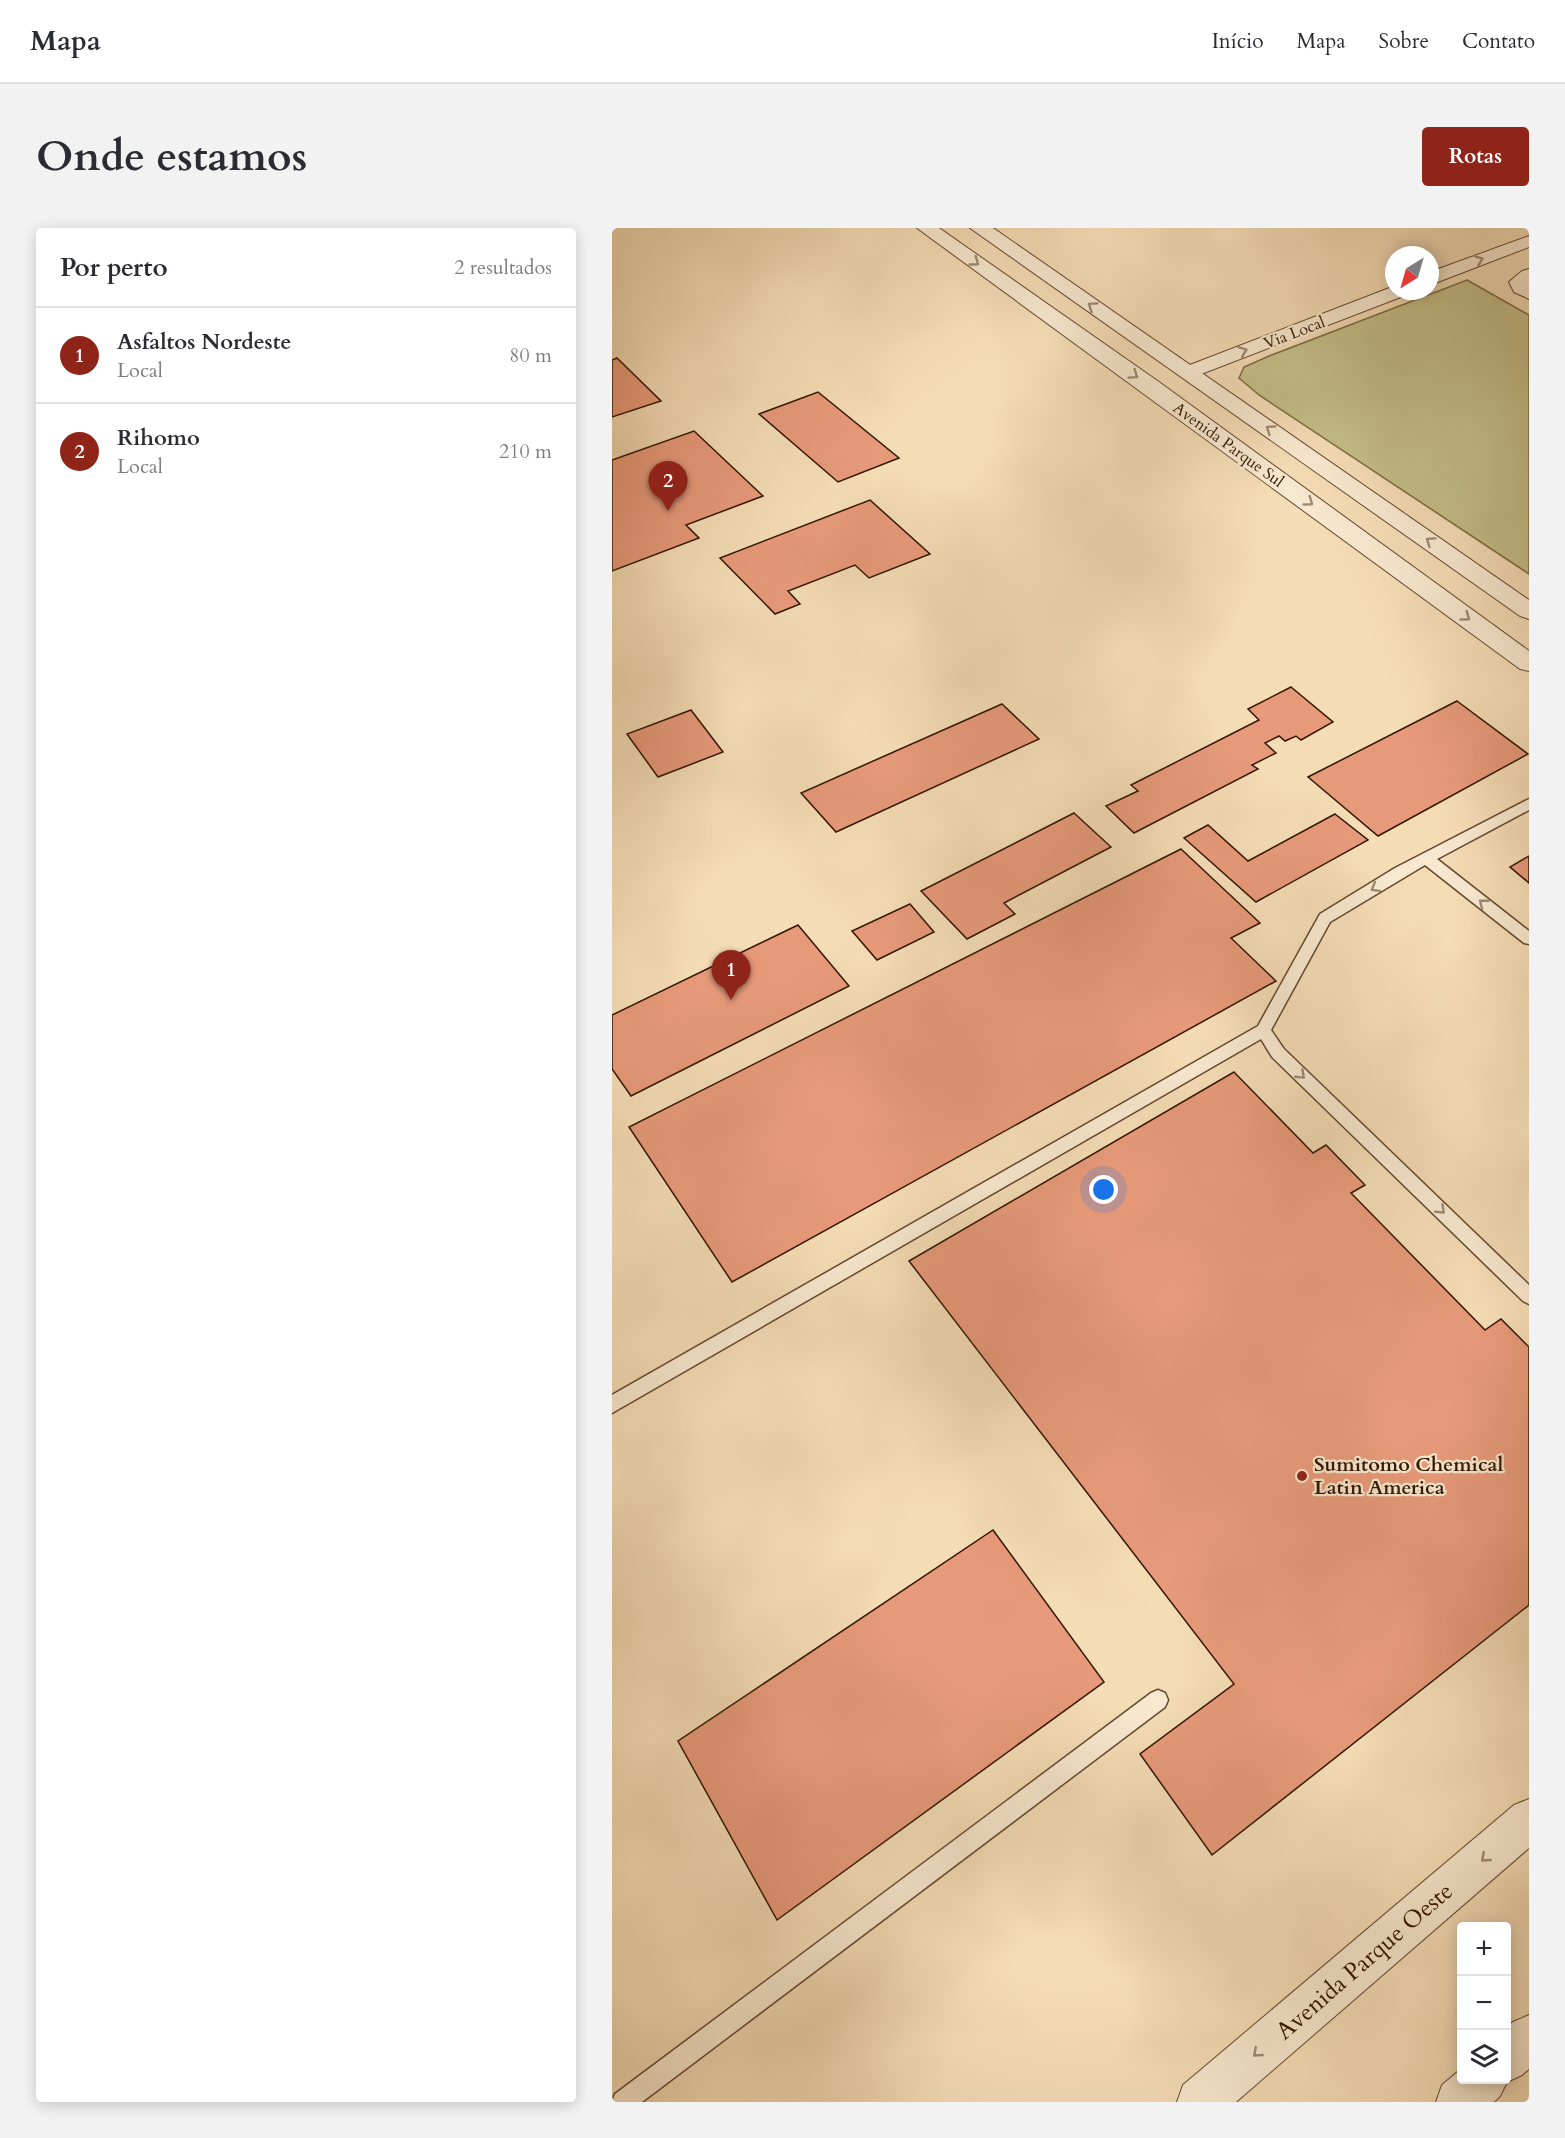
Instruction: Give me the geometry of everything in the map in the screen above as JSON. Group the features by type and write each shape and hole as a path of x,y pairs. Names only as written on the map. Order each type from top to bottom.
{"street":[{"name":"Avenida Parque Sul","path":"927,228 1151,387 1529,663"},
{"name":"Avenida Parque Sul","path":"980,228 1529,611"},
{"path":"1439,276 1529,241"},
{"path":"1529,274 1518,282 1521,288 1529,293"},
{"name":"Via Local","path":"1189,372 1385,296"},
{"name":"Avenida Parque Oeste","path":"1200,2102 1529,1820"},
{"path":"1511,2054 1529,2038"},
{"path":"1459,2102 1479,2084"}],"lane":[{"path":"612,1405 1263,1030 1325,918 1426,858 1529,804"},
{"path":"1426,858 1529,939"},
{"path":"1263,1030 1278,1053 1529,1296"},
{"path":"623,2102 1158,1700"}],"shaded area":[{"path":"1467,280 1529,315 1529,574 1259,395 1239,378 1244,367 1269,356 1415,300 1439,300 1439,291"}],"building":[{"path":"617,358 661,401 612,417 612,360"},
{"path":"818,392 899,458 838,482 759,414"},
{"path":"694,431 763,496 686,525 699,538 612,571 612,460"},
{"path":"870,500 930,554 869,578 855,565 788,591 800,604 775,614 720,558"},
{"path":"1291,687 1333,722 1301,740 1296,736 1285,741 1279,736 1265,743 1276,753 1252,765 1258,769 1134,833 1106,806 1138,791 1131,785 1259,720 1248,709"},
{"path":"1457,701 1528,754 1378,836 1308,777"},
{"path":"1002,704 1039,739 836,832 801,793"},
{"path":"691,710 723,752 658,777 627,734"},
{"path":"1074,813 1111,847 1004,903 1015,914 967,939 921,891"},
{"path":"1335,814 1368,840 1256,902 1184,838 1208,825 1248,861"},
{"path":"1181,849 1260,923 1231,938 1276,981 732,1282 629,1127"},
{"path":"1529,856 1529,883 1510,867"},
{"path":"910,904 934,932 877,960 852,931"},
{"path":"798,925 849,986 631,1096 612,1069 612,1015"},
{"name":"Sumitomo Chemical Latin America","path":"1234,1072 1313,1153 1326,1145 1365,1185 1351,1193 1485,1330 1501,1319 1529,1347 1529,1605 1212,1855 1140,1754 1234,1684 909,1261"},
{"path":"993,1530 1104,1682 777,1920 678,1741"}],"place":[{"name":"Rihomo","path":"668,511"},
{"name":"Asfaltos Nordeste","path":"731,1000"},
{"name":"Sumitomo Chemical Latin America","path":"1302,1476"}]}
